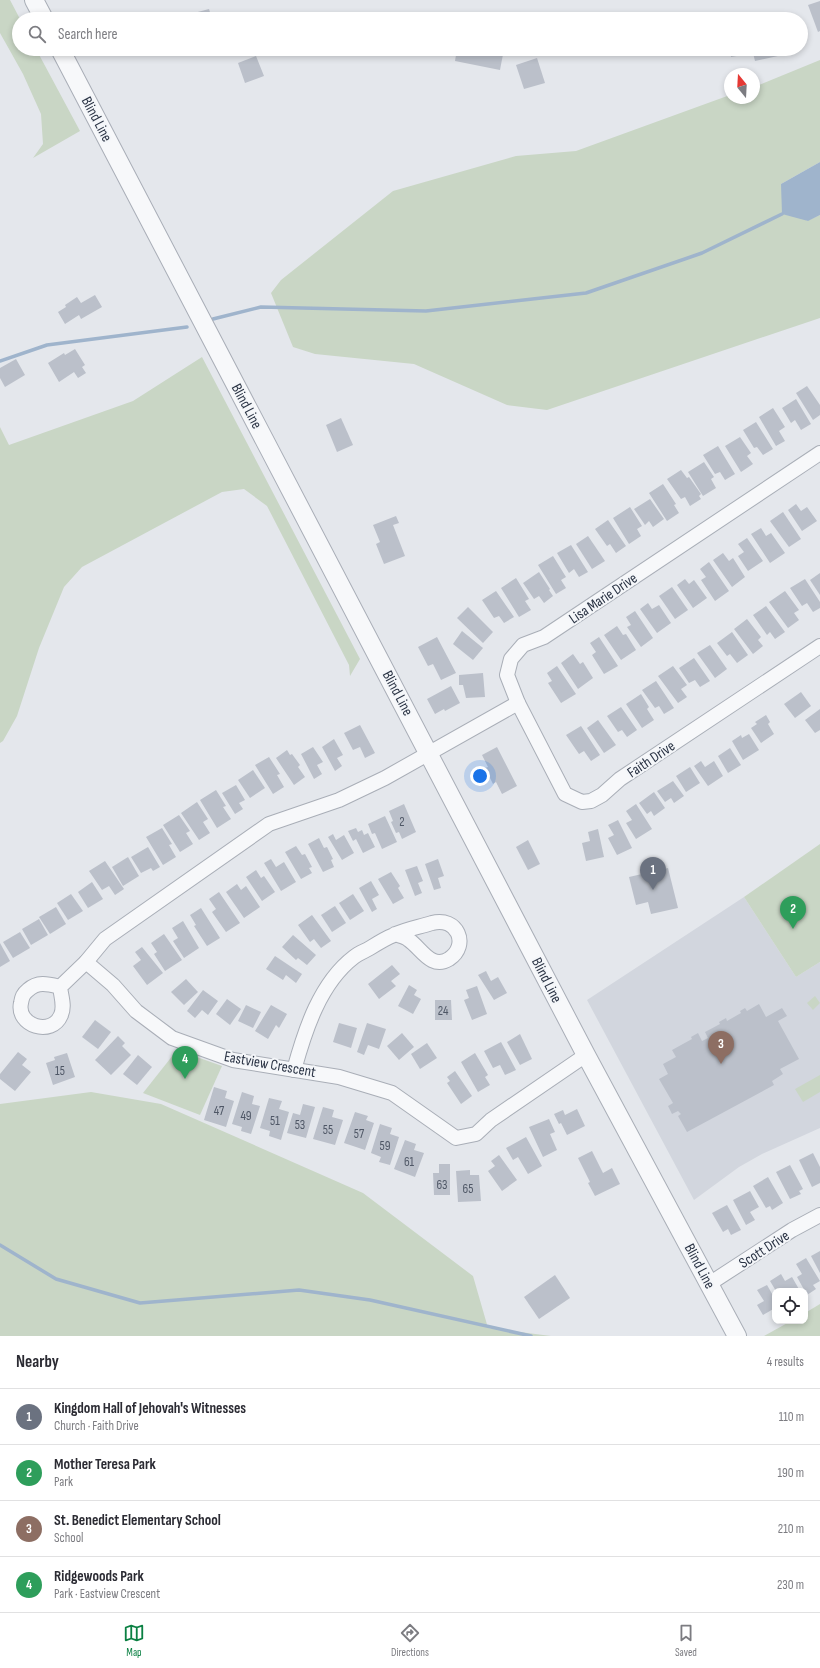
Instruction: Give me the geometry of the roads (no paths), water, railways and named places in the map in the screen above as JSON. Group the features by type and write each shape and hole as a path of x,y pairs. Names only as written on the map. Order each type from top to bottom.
{"street":[{"path":"34,0 40,12"},
{"name":"Blind Line","path":"64,56 586,1055 737,1336"},
{"name":"Lisa Marie Drive","path":"518,704 507,675 511,659 523,645 544,637 820,453"},
{"name":"Faith Drive","path":"518,704 565,794 582,802 591,801 602,795 620,779 819,650"},
{"path":"60,987 86,962 105,939 269,824 339,800 385,778 518,704"},
{"path":"294,1070 301,1045 317,1005 337,973 355,956 395,934"},
{"name":"Eastview Crescent","path":"86,962 113,985 136,1011 172,1038 233,1060 339,1077 392,1093 456,1138 476,1134 491,1120 586,1055"},
{"name":"Scott Drive","path":"710,1284 792,1230 820,1215"}],"water":[{"path":"820,162 820,215 808,221 782,214 781,184"}],"waterway":[{"path":"213,319 261,307 426,311 586,293 702,253 782,214"},
{"path":"0,361 47,345 187,327"},
{"path":"0,1245 56,1279 140,1303 299,1290 370,1300 531,1336"}],"place":[{"name":"Kingdom Hall of Jehovah's Witnesses","path":"653,890"},
{"name":"Mother Teresa Park","path":"793,929"},
{"name":"St. Benedict Elementary School","path":"721,1064"},
{"name":"Ridgewoods Park","path":"185,1079"}]}
